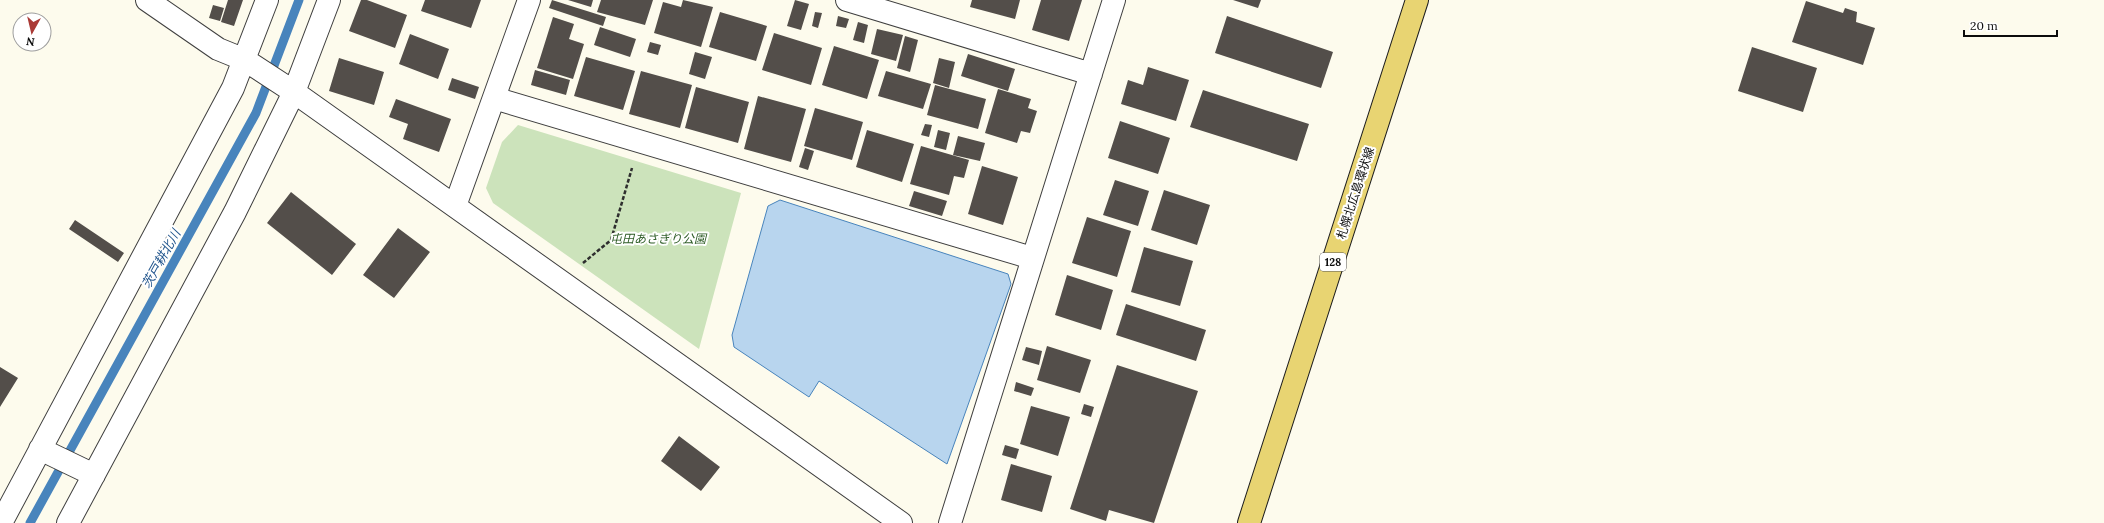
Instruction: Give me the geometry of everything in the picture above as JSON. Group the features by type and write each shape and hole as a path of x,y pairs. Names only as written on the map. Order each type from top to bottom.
{"main road":[{"name":"札幌北広島環状線","path":"1249,523 1417,0"}],"street":[{"path":"147,0 218,49 252,65 287,88 901,523"},
{"path":"1,523 47,452 233,88 252,65 267,0"},
{"path":"68,523 87,472 235,212 287,88 329,0"},
{"path":"455,206 529,0"},
{"path":"847,0 1091,74"},
{"path":"950,523 1114,0"},
{"path":"494,98 1032,258"},
{"path":"47,452 87,472"}],"path":[{"path":"578,268 611,240 633,165"}],"green space":[{"name":"屯田あさぎり公園","path":"518,125 741,193 699,349 493,203 486,188 502,142"}],"water":[{"path":"780,200 1008,274 1011,284 947,464 819,381 809,397 734,347 732,335 768,206"}],"building":[{"path":"228,0 243,0 234,26 221,22"},
{"path":"361,0 367,0 407,15 395,48 349,31"},
{"path":"425,0 481,0 471,28 421,11"},
{"path":"552,0 606,17 603,26 549,8"},
{"path":"568,0 593,0 591,7"},
{"path":"601,0 653,0 645,25 597,12"},
{"path":"683,0 713,7 701,47 654,33 663,2 681,7"},
{"path":"795,0 809,4 801,30 787,26"},
{"path":"972,0 1020,0 1015,19 970,7"},
{"path":"1041,0 1082,0 1069,41 1032,30"},
{"path":"1233,0 1261,0 1258,8"},
{"path":"1806,1 1843,13 1845,8 1857,12 1856,22 1875,28 1863,65 1792,42"},
{"path":"213,5 224,8 220,21 209,18"},
{"path":"720,12 767,26 756,61 709,47"},
{"path":"815,12 822,13 818,28 812,26"},
{"path":"838,16 849,19 846,28 836,26"},
{"path":"1227,16 1333,52 1321,88 1215,53"},
{"path":"553,17 574,24 569,39 584,44 573,79 537,68"},
{"path":"858,22 868,25 864,43 853,40"},
{"path":"600,27 636,39 630,57 594,45"},
{"path":"877,29 903,35 896,61 871,54"},
{"path":"774,33 822,48 811,85 762,70"},
{"path":"410,34 449,49 438,79 399,64"},
{"path":"905,36 918,40 910,72 897,68"},
{"path":"650,42 661,45 658,55 647,52"},
{"path":"834,46 879,60 867,99 822,85"},
{"path":"1752,47 1817,68 1803,112 1738,91"},
{"path":"695,52 712,57 705,79 689,74"},
{"path":"968,54 1015,69 1008,91 961,76"},
{"path":"586,57 635,71 623,110 574,96"},
{"path":"339,58 384,72 374,105 329,91"},
{"path":"939,58 955,62 949,88 933,83"},
{"path":"1148,67 1189,80 1176,121 1121,104 1128,80 1143,85"},
{"path":"535,70 570,80 566,95 531,85"},
{"path":"641,71 692,85 680,128 629,114"},
{"path":"886,71 931,84 923,109 878,96"},
{"path":"452,78 479,87 475,99 448,90"},
{"path":"935,85 986,99 978,129 927,115"},
{"path":"696,87 749,102 738,143 685,128"},
{"path":"998,89 1031,99 1028,108 1037,111 1030,133 1021,131 1017,143 985,133"},
{"path":"1203,90 1309,124 1297,161 1190,127"},
{"path":"758,96 806,109 791,162 744,149"},
{"path":"396,99 451,119 439,152 403,139 408,124 389,117"},
{"path":"815,108 863,122 852,160 804,146"},
{"path":"1120,121 1170,138 1158,174 1108,158"},
{"path":"925,124 932,125 929,137 921,135"},
{"path":"867,130 914,144 902,182 856,167"},
{"path":"938,130 950,133 946,150 934,147"},
{"path":"958,136 985,143 980,161 953,155"},
{"path":"921,146 969,160 964,178 954,176 949,195 910,184"},
{"path":"805,148 814,151 808,170 799,167"},
{"path":"982,166 1018,177 1003,225 968,214"},
{"path":"1115,180 1149,191 1138,226 1103,215"},
{"path":"1164,190 1210,205 1197,245 1151,230"},
{"path":"914,191 947,201 942,216 909,206"},
{"path":"291,192 356,244 332,275 267,223"},
{"path":"1087,217 1131,231 1117,277 1072,263"},
{"path":"75,220 124,253 118,262 69,229"},
{"path":"398,228 430,252 394,298 363,275"},
{"path":"1144,247 1193,261 1180,306 1131,292"},
{"path":"1067,275 1113,290 1101,330 1055,315"},
{"path":"1126,304 1206,330 1196,361 1116,335"},
{"path":"1047,346 1091,360 1080,393 1037,380"},
{"path":"1026,347 1042,351 1039,365 1022,360"},
{"path":"1117,365 1198,391 1154,523 1109,510 1106,521 1070,509"},
{"path":"0,367 18,378 0,407"},
{"path":"1016,382 1034,388 1031,396 1014,391"},
{"path":"1084,404 1094,407 1091,417 1081,414"},
{"path":"1031,406 1070,417 1058,456 1020,444"},
{"path":"679,436 720,467 701,491 661,461"},
{"path":"1005,445 1019,449 1016,459 1002,455"},
{"path":"1011,464 1052,476 1042,512 1001,500"}],"waterway":[{"name":"茨戸耕北川","path":"30,523 256,113 299,0"}]}
